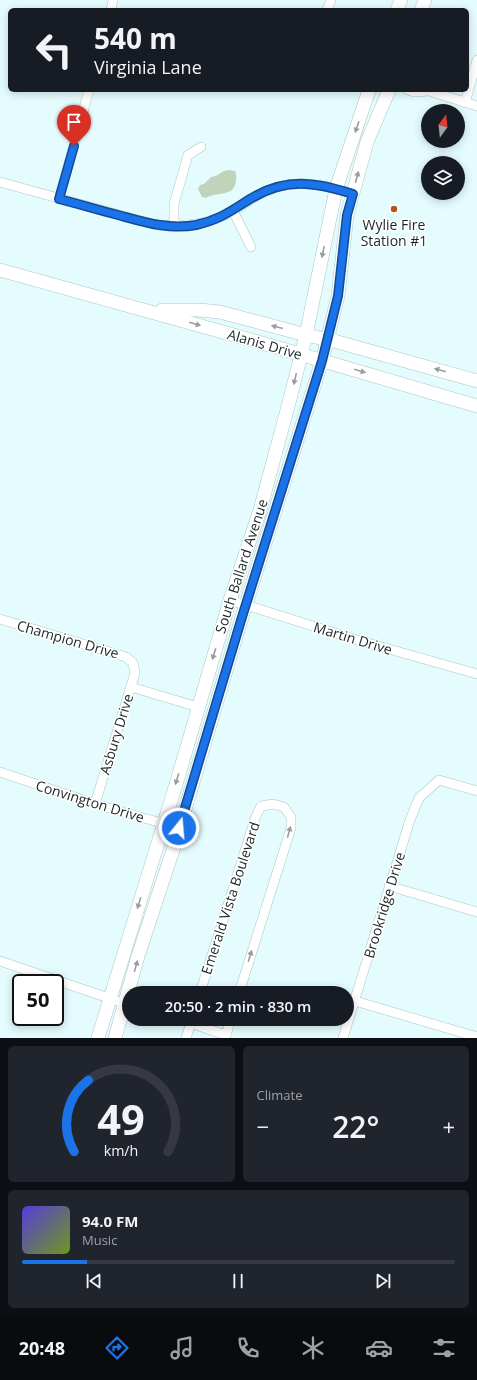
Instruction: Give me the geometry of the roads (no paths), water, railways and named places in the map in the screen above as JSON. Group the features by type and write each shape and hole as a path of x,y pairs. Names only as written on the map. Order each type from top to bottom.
{"main road":[{"name":"South Ballard Avenue","path":"98,1038 164,824 230,600 260,510 306,335 336,189 368,92"},
{"name":"South Ballard Avenue","path":"131,986 138,956 155,909 246,605 322,361 338,296 347,215 367,142 388,92"},
{"name":"Alanis Drive","path":"0,270 477,406"},
{"name":"Alanis Drive","path":"144,310 199,310 220,312 306,335 328,339 477,381"},
{"name":"South Ballard Avenue","path":"115,1038 122,1018"}],"street":[{"path":"469,88 477,60"},
{"path":"59,199 88,92"},
{"path":"433,92 477,106"},
{"path":"465,102 468,92"},
{"path":"174,226 174,204 188,155 201,147"},
{"path":"0,182 156,225 174,226 195,225 216,219 233,211 251,198 267,190 286,185 307,183 353,194"},
{"path":"233,211 251,247"},
{"name":"Martin Drive","path":"230,600 357,640 477,674"},
{"name":"Champion Drive","path":"0,619 126,656 133,663"},
{"name":"Asbury Drive","path":"95,804 135,673 133,663"},
{"path":"131,687 198,707"},
{"name":"Convington Drive","path":"0,772 95,804 179,828"},
{"name":"Brookridge Drive","path":"344,1038 389,886 410,820 419,798 439,780 477,791"},
{"name":"Emerald Vista Boulevard","path":"202,986 256,816 262,806 273,804 284,807 291,817 290,828 241,986"},
{"path":"389,886 477,912"},
{"path":"0,961 122,1002"},
{"path":"355,1001 477,1037"},
{"path":"186,1038 190,1026"},
{"path":"202,1026 225,1036 229,1026"}],"place":[{"name":"Wylie Fire Station #1","path":"394,209"}]}
